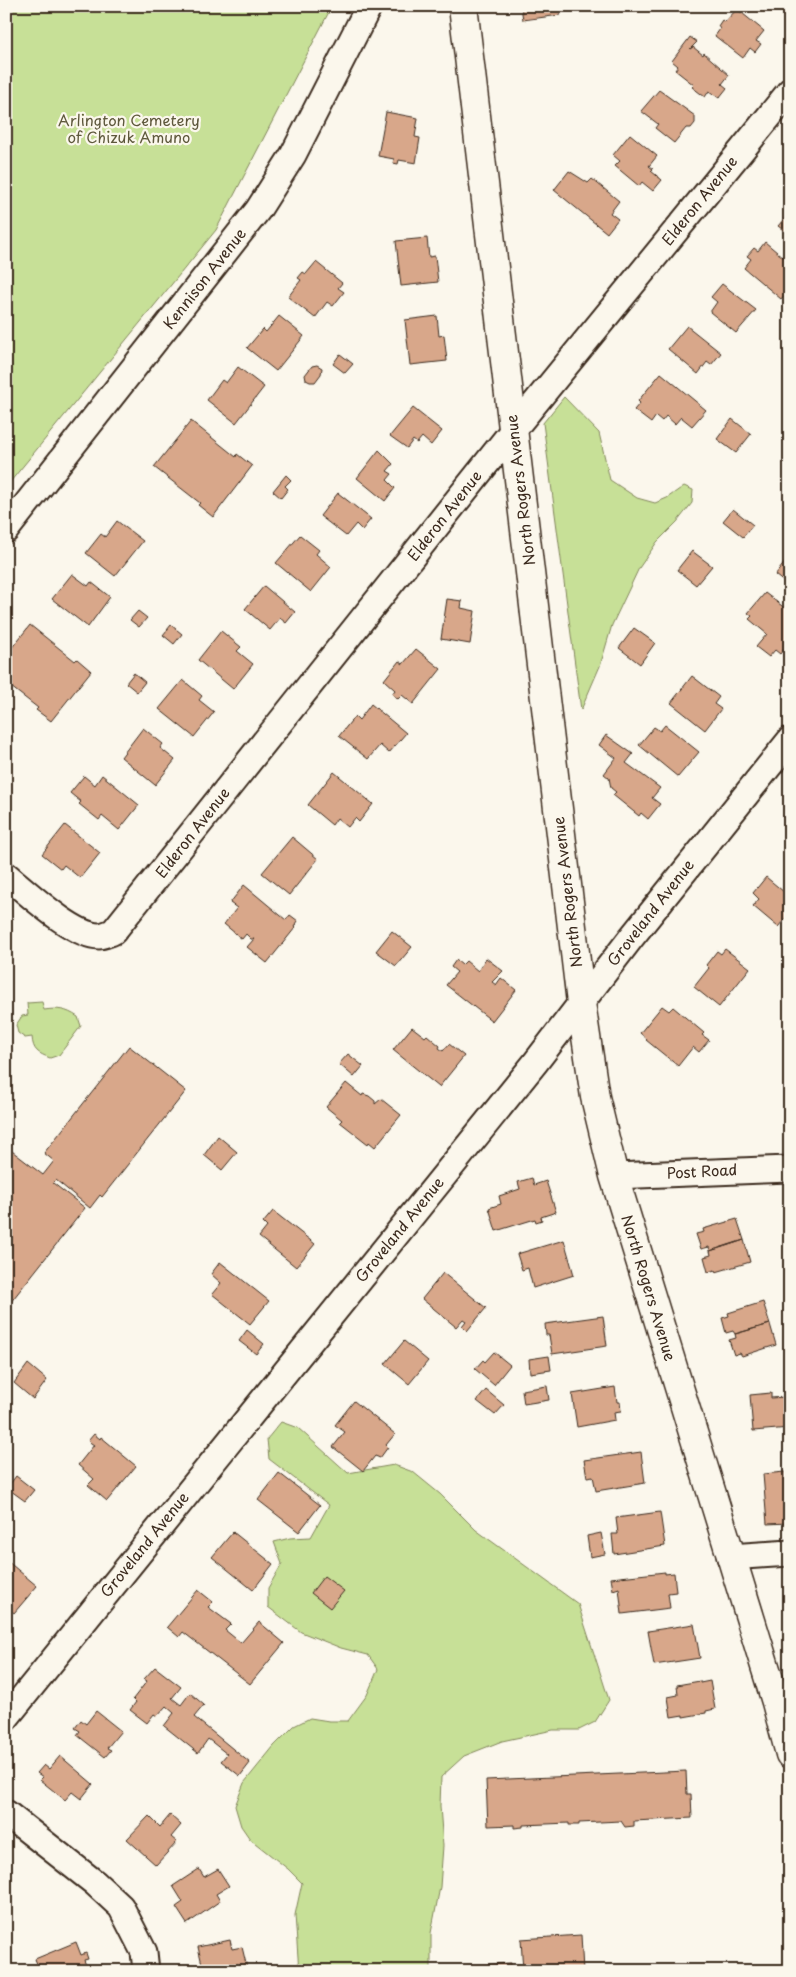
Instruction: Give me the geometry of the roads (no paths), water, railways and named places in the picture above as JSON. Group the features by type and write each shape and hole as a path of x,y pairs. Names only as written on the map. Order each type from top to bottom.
{"street":[{"name":"Kennison Avenue","path":"6,530 258,210 293,155 370,6"},
{"name":"North Rogers Avenue","path":"463,6 581,1003 595,1097 614,1176 776,1702 790,1754"},
{"name":"Elderon Avenue","path":"6,875 65,923 81,932 99,936 113,932 514,429 790,91"},
{"name":"Groveland Avenue","path":"6,1718 535,1063 630,938 790,740"},
{"name":"Post Road","path":"614,1176 790,1168"},
{"path":"730,1557 790,1553"},
{"path":"6,1812 95,1883 120,1908 144,1952 146,1971"}],"park label":[{"name":"Arlington Cemetery of Chizuk Amuno","path":"129,130"}]}
